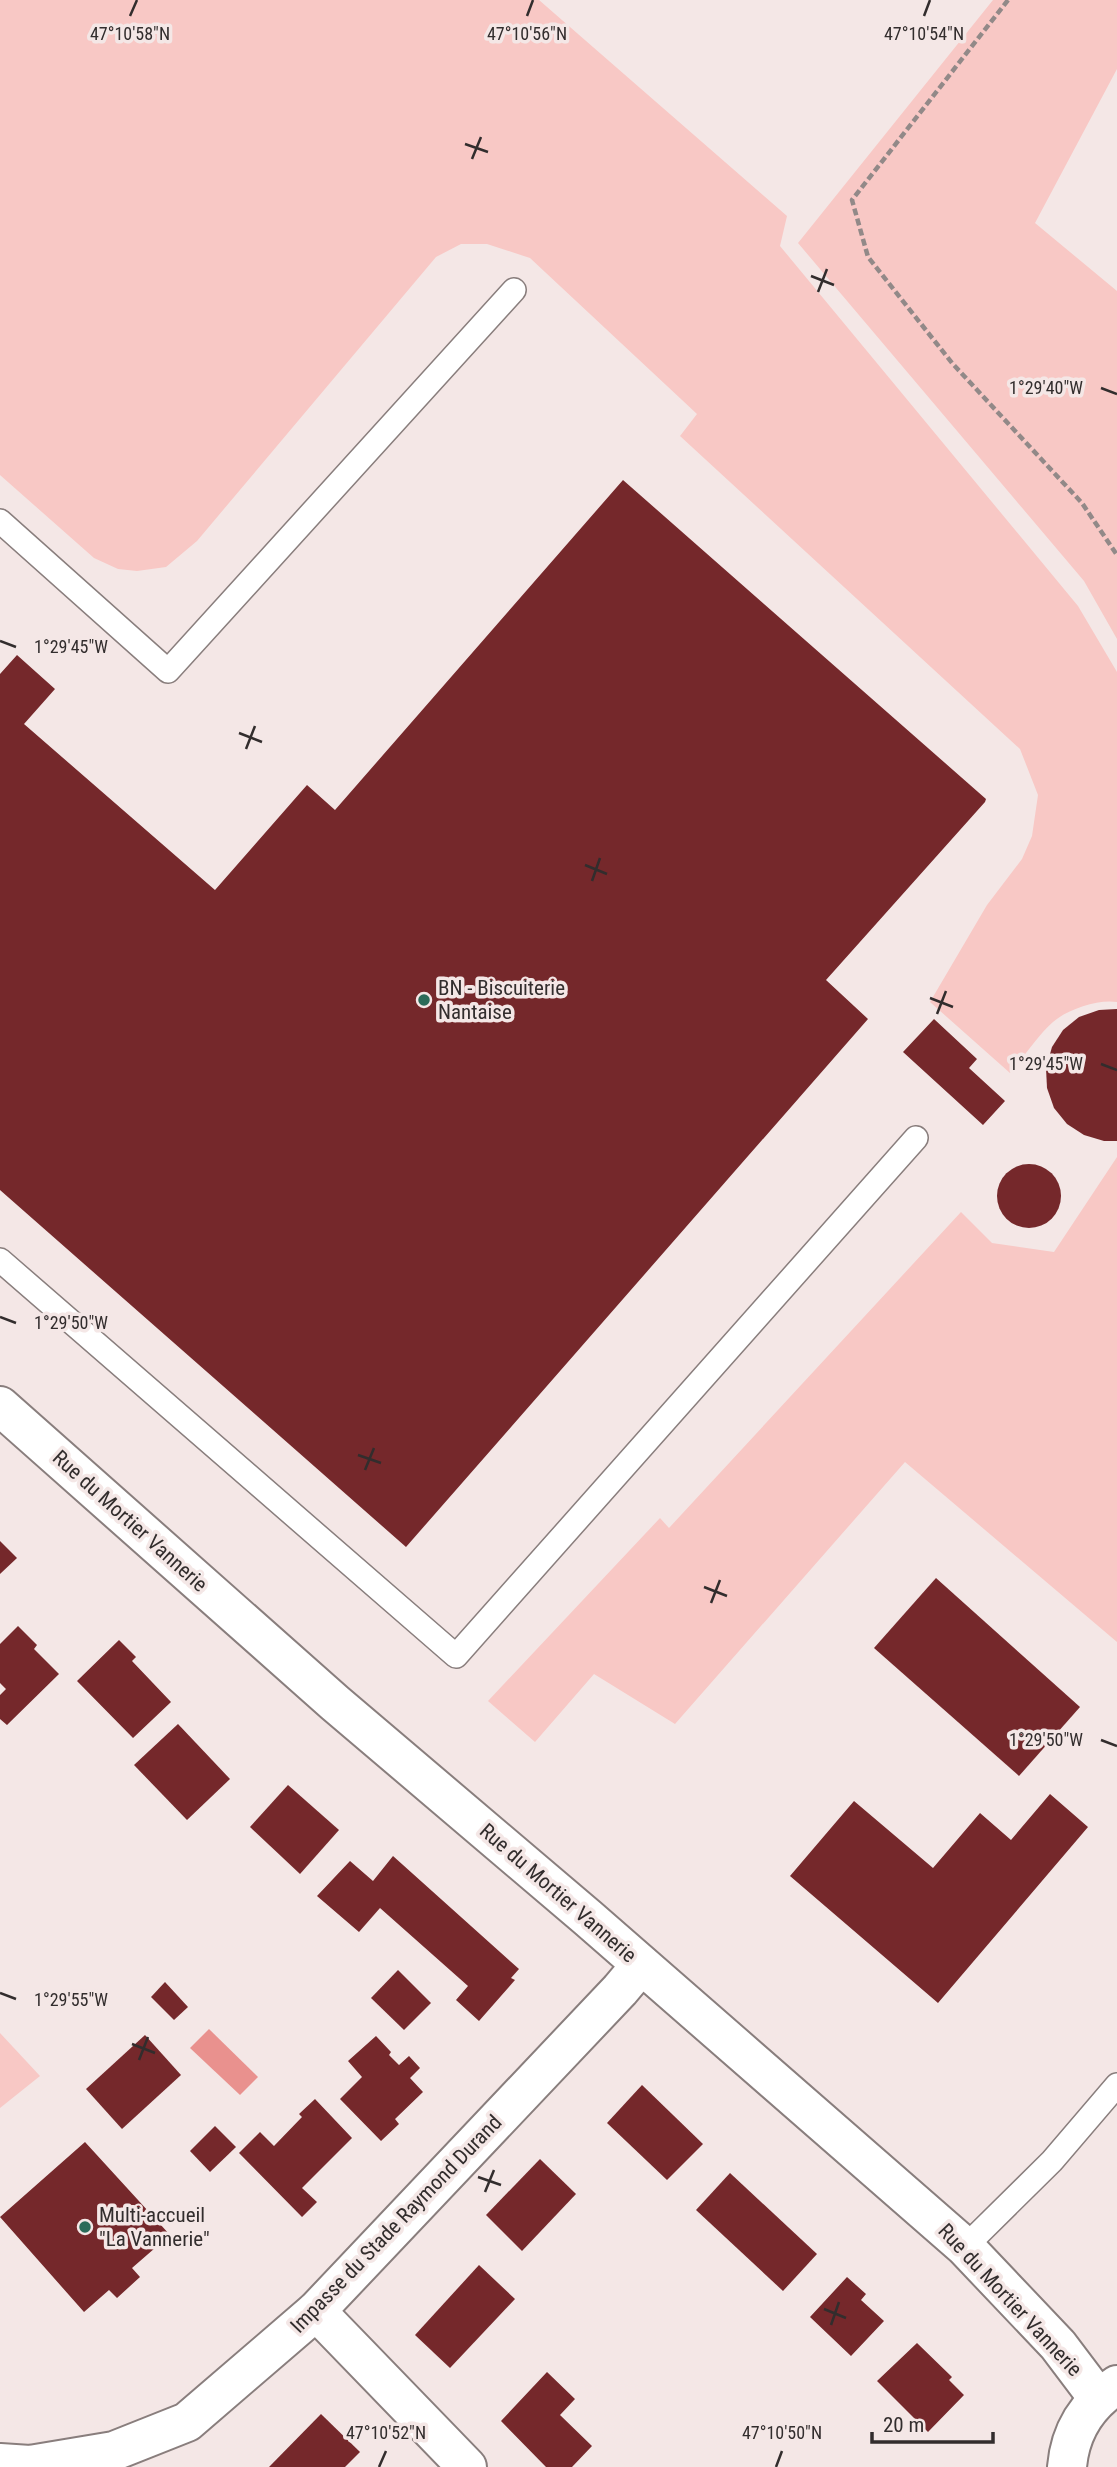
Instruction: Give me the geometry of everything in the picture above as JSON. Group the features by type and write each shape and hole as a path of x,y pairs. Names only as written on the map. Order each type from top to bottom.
{"street":[{"name":"Rue du Mortier Vannerie","path":"0,1406 335,1703 965,2246 1058,2345 1107,2391"},
{"name":"Impasse du Stade Raymond Durand","path":"0,2463 30,2465 114,2451 187,2422 316,2311 641,1965"},
{"path":"316,2311 467,2467"},
{"path":"1067,2467 1068,2449 1080,2421 1107,2391"}],"lane":[{"path":"0,521 168,671 513,290"},
{"path":"0,1260 456,1657 916,1138"},
{"path":"965,2246 1052,2161 1117,2085"}],"path":[{"path":"1008,0 852,200 868,257 952,363 1082,503 1117,555"}],"shaded area":[{"path":"0,0 539,0 787,216 780,246 1078,606 1117,672 1117,1002 1092,1004 1059,1017 1042,1033 1010,1073 930,1002 987,905 1022,859 1032,836 1038,795 1020,749 680,436 697,414 530,258 487,244 461,244 436,257 197,541 166,567 137,571 118,569 94,558 0,475"},
{"path":"993,0 1117,0 1117,69 1035,223 1117,291 1117,639 1084,581 798,243"},
{"path":"1117,1157 1117,1642 905,1462 675,1724 594,1674 535,1742 488,1701 660,1518 669,1528 961,1212 992,1243 1054,1252"},
{"path":"209,2029 258,2077 240,2095 190,2048"},
{"path":"0,2033 40,2076 0,2108"}],"building":[{"name":"BN - Biscuiterie Nantaise","path":"623,480 986,799 826,980 868,1019 406,1547 0,1190 0,674 17,655 55,689 24,724 215,890 307,785 335,810"},
{"path":"1117,1009 1117,1141 1104,1141 1084,1135 1067,1124 1054,1108 1047,1088 1046,1068 1052,1047 1063,1030 1079,1017 1099,1010"},
{"path":"934,1019 977,1059 969,1068 1005,1101 983,1125 903,1052"},
{"path":"1029,1164 1041,1166 1052,1173 1059,1184 1059,1208 1052,1219 1041,1226 1029,1228 1017,1226 1006,1219 999,1208 997,1196 999,1184 1006,1173 1017,1166"},
{"path":"0,1541 17,1558 0,1574"},
{"path":"936,1578 1080,1707 1019,1776 874,1648"},
{"path":"18,1626 37,1645 34,1649 59,1674 7,1725 0,1719 0,1695 6,1689 0,1683 0,1644"},
{"path":"119,1640 136,1657 132,1661 171,1702 133,1738 77,1681"},
{"path":"178,1724 230,1779 187,1820 134,1765"},
{"path":"288,1785 339,1830 300,1874 250,1827"},
{"path":"1050,1794 1088,1827 938,2003 790,1876 854,1801 933,1868 980,1813 1011,1840"},
{"path":"393,1856 519,1969 511,1978 515,1980 479,2021 456,2000 468,1986 380,1908 359,1932 317,1896 350,1861 373,1881"},
{"path":"398,1970 431,2003 404,2030 371,1998"},
{"path":"165,1982 188,2007 174,2020 151,1997"},
{"path":"145,2035 181,2075 122,2129 86,2089"},
{"path":"376,2036 399,2065 409,2056 420,2068 410,2078 423,2092 395,2119 399,2124 381,2141 340,2099 362,2077 348,2061"},
{"path":"642,2085 703,2144 667,2180 607,2123"},
{"path":"315,2099 352,2138 302,2188 317,2202 302,2217 239,2153 260,2132 274,2146 302,2117 299,2114"},
{"path":"215,2126 236,2147 210,2172 190,2151"},
{"name":"Multi-accueil \"La Vannerie\"","path":"85,2142 170,2235 132,2268 140,2277 117,2298 109,2290 84,2312 0,2217"},
{"path":"540,2159 576,2194 522,2251 486,2215"},
{"path":"730,2173 817,2254 783,2291 696,2210"},
{"path":"479,2265 515,2299 450,2368 415,2335"},
{"path":"847,2277 866,2294 861,2300 884,2321 851,2356 810,2317"},
{"path":"917,2343 952,2377 949,2380 964,2395 928,2432 877,2381"},
{"path":"547,2372 575,2399 560,2415 592,2446 572,2467 546,2467 501,2421"},
{"path":"321,2414 360,2452 345,2467 269,2467"}],"place":[{"name":"BN - Biscuiterie Nantaise","path":"424,1000"},
{"name":"Multi-accueil \"La Vannerie\"","path":"85,2227"}]}
